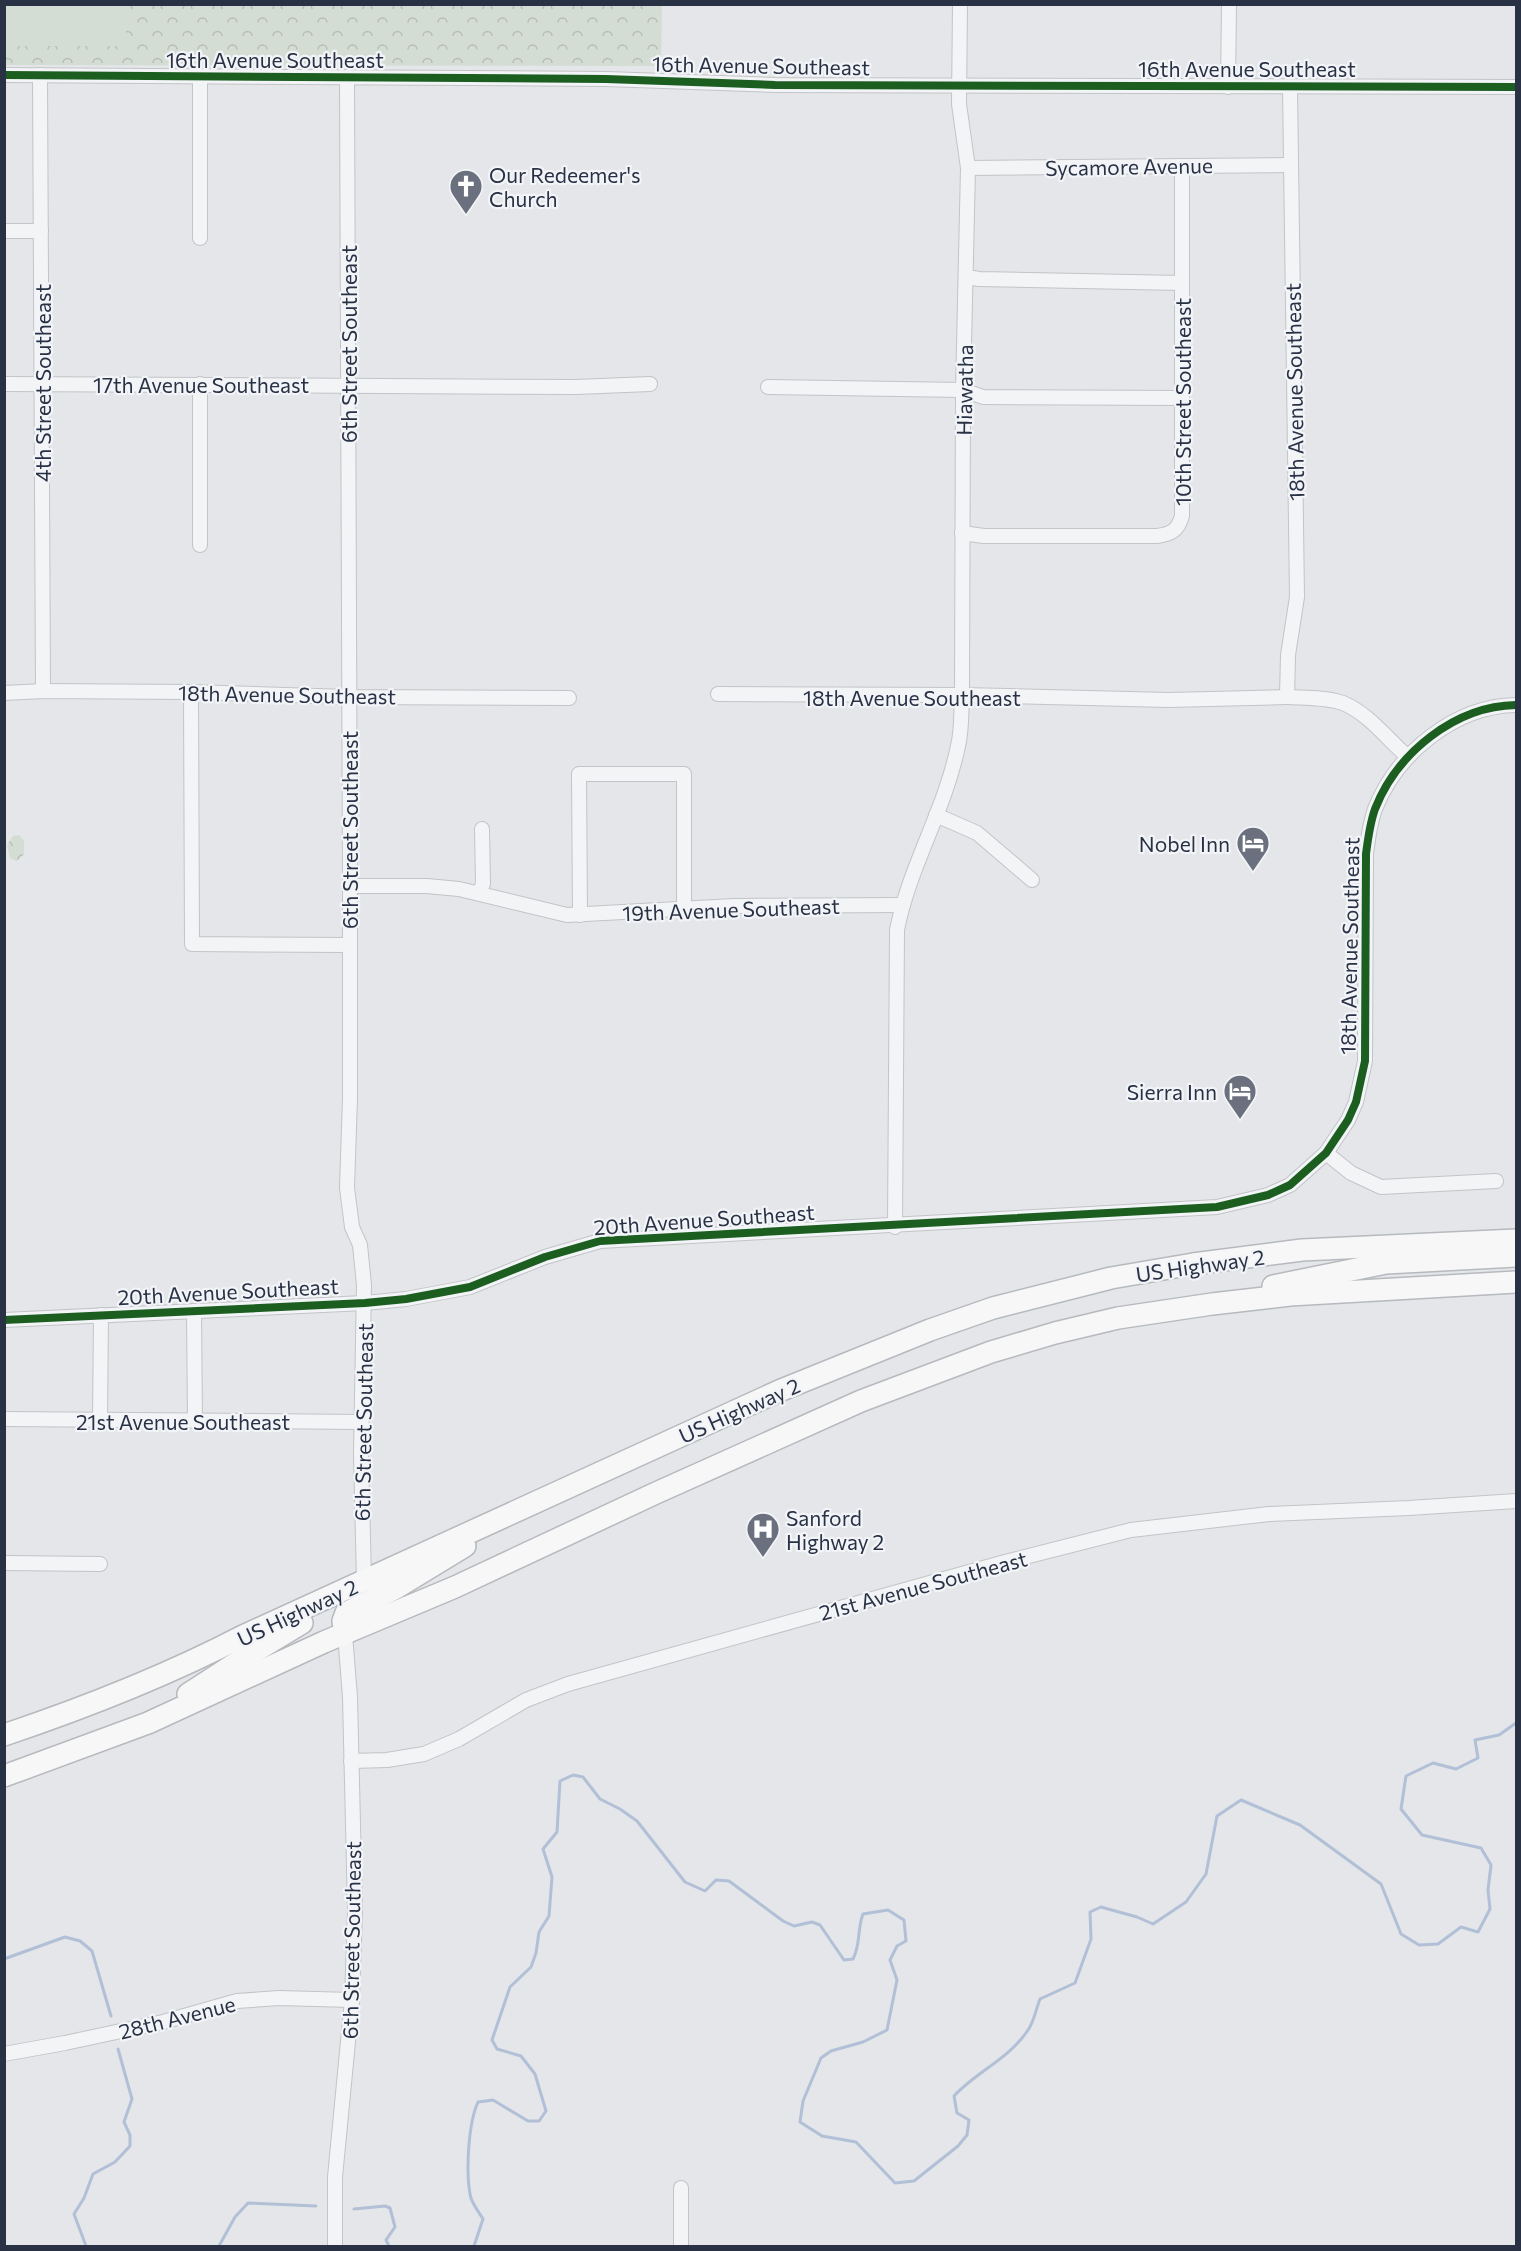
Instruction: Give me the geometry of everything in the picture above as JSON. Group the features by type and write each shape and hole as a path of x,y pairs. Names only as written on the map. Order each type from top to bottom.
{"highway":[{"name":"US Highway 2","path":"4,1735 107,1699 193,1662 779,1391 930,1330 993,1308 1111,1278 1302,1250 1516,1240"},
{"path":"1212,1304 1274,1286 1354,1268 1386,1263 1516,1256"},
{"name":"US Highway 2","path":"4,1776 148,1723 455,1587 638,1501 851,1406 927,1375 1054,1333 1119,1318 1290,1295 1516,1282"},
{"path":"345,1634 343,1621 346,1613 414,1578 549,1496"},
{"path":"148,1723 280,1635 355,1597 362,1589 364,1581"}],"street":[{"name":"Hiawatha","path":"936,815 959,744 962,695 963,390 968,168 960,117 960,4"},
{"path":"1228,87 1229,4"},
{"name":"16th Avenue Southeast","path":"4,75 606,79 775,85 1516,87"},
{"name":"4th Street Southeast","path":"40,75 44,691"},
{"path":"200,76 200,238"},
{"name":"6th Street Southeast","path":"347,77 350,886 350,1098 347,1188 352,1227 360,1245 364,1303 361,1422 364,1581"},
{"name":"18th Avenue Southeast","path":"1287,697 1288,655 1297,597 1290,87"},
{"name":"Sycamore Avenue","path":"968,168 1290,165"},
{"name":"10th Street Southeast","path":"962,533 984,536 1157,536 1174,532 1179,525 1182,516 1182,166"},
{"path":"4,231 41,231"},
{"path":"967,277 1182,283"},
{"name":"17th Avenue Southeast","path":"4,384 576,387 650,384"},
{"path":"200,384 200,545"},
{"path":"768,387 963,390 983,397 1182,398"},
{"path":"191,692 192,944 349,945"},
{"name":"18th Avenue Southeast","path":"4,693 191,692 348,697 569,698"},
{"name":"18th Avenue Southeast","path":"718,694 962,695 1169,700 1287,697 1322,699 1341,703 1357,710 1371,720 1408,757"},
{"name":"18th Avenue Southeast","path":"1326,1153 1348,1120 1356,1102 1365,1061 1366,854 1368,831 1375,810 1385,789 1408,757 1430,737 1450,724 1474,713 1504,705 1516,705"},
{"path":"580,915 579,774 684,774 684,909"},
{"path":"895,1227 897,930 902,905 936,815 977,833 1032,880"},
{"path":"479,893 483,884 482,829"},
{"name":"19th Avenue Southeast","path":"350,886 427,886 479,893 551,912 580,915 684,909 902,905"},
{"path":"1326,1153 1351,1173 1381,1187 1496,1181"},
{"name":"20th Avenue Southeast","path":"4,1320 364,1303 406,1299 470,1287 545,1257 600,1241 895,1227 1217,1207 1268,1195 1290,1185 1326,1153"},
{"path":"194,1311 195,1421"},
{"path":"100,1420 101,1315"},
{"name":"21st Avenue Southeast","path":"4,1419 361,1422"},
{"name":"21st Avenue Southeast","path":"351,1761 387,1760 424,1754 459,1739 526,1700 568,1684 1005,1562 1131,1530 1269,1514 1516,1501"},
{"path":"4,1563 100,1564"},
{"name":"6th Street Southeast","path":"334,2247 335,2177 352,2000 355,1910 345,1634"},
{"name":"28th Avenue","path":"4,2054 163,2022 237,2001 279,1998 352,2000"},
{"path":"681,2188 681,2247"}],"green space":[{"path":"5,4 126,5 126,46 5,46"},
{"path":"5,5 662,5 661,66 5,65"},
{"path":"19,835 24,841 24,854 17,861 10,858 7,845 13,836"}],"waterway":[{"path":"474,2246 483,2219 473,2204 468,2173 470,2135 478,2102 493,2100 528,2121 539,2121 546,2111 535,2074 521,2056 497,2049 492,2040 510,1987 531,1967 539,1932 549,1916 552,1877 543,1849 557,1832 560,1781 573,1775 583,1777 600,1799 637,1821 685,1882 705,1891 716,1880 729,1881 783,1921 794,1926 812,1922 820,1925 844,1960 853,1959 863,1914 888,1910 904,1920 906,1941 897,1946 890,1960 897,1980 887,2030 863,2042 831,2051 821,2058 803,2101 800,2122 822,2136 856,2142 895,2183 914,2181 958,2146 967,2135 969,2120 957,2113 954,2096 1020,2040 1032,2023 1040,1999 1075,1983 1091,1939 1090,1912 1101,1907 1153,1924 1186,1902 1206,1874 1217,1816 1241,1800 1300,1825 1381,1884 1401,1934 1419,1945 1438,1944 1461,1927 1478,1932 1490,1909 1488,1890 1491,1865 1481,1848 1422,1835 1401,1809 1406,1776 1433,1763 1456,1769 1478,1758 1475,1740 1499,1735 1516,1723"},
{"path":"4,1959 65,1937 80,1941 92,1951 111,2016"},
{"path":"86,2246 74,2214 84,2198 93,2174 115,2162 130,2146 130,2135 124,2122 132,2099 118,2049"},
{"path":"219,2246 235,2217 248,2203 316,2206"},
{"path":"354,2209 385,2206 390,2208 395,2227 386,2240 389,2246"}],"cycle path":[{"path":"4,75 606,79 775,85 1516,87"},
{"path":"4,1320 365,1303 406,1299 470,1287 545,1257 600,1241 1217,1207 1268,1195 1290,1185 1326,1153 1348,1120 1356,1102 1365,1061 1366,854 1373,814 1385,788 1413,752 1431,736 1471,714 1493,707 1516,705"}],"place":[{"name":"Our Redeemer's Church","path":"466,215"},
{"name":"Nobel Inn","path":"1253,872"},
{"name":"Sierra Inn","path":"1240,1120"},
{"name":"Sanford Highway 2","path":"763,1558"}]}
